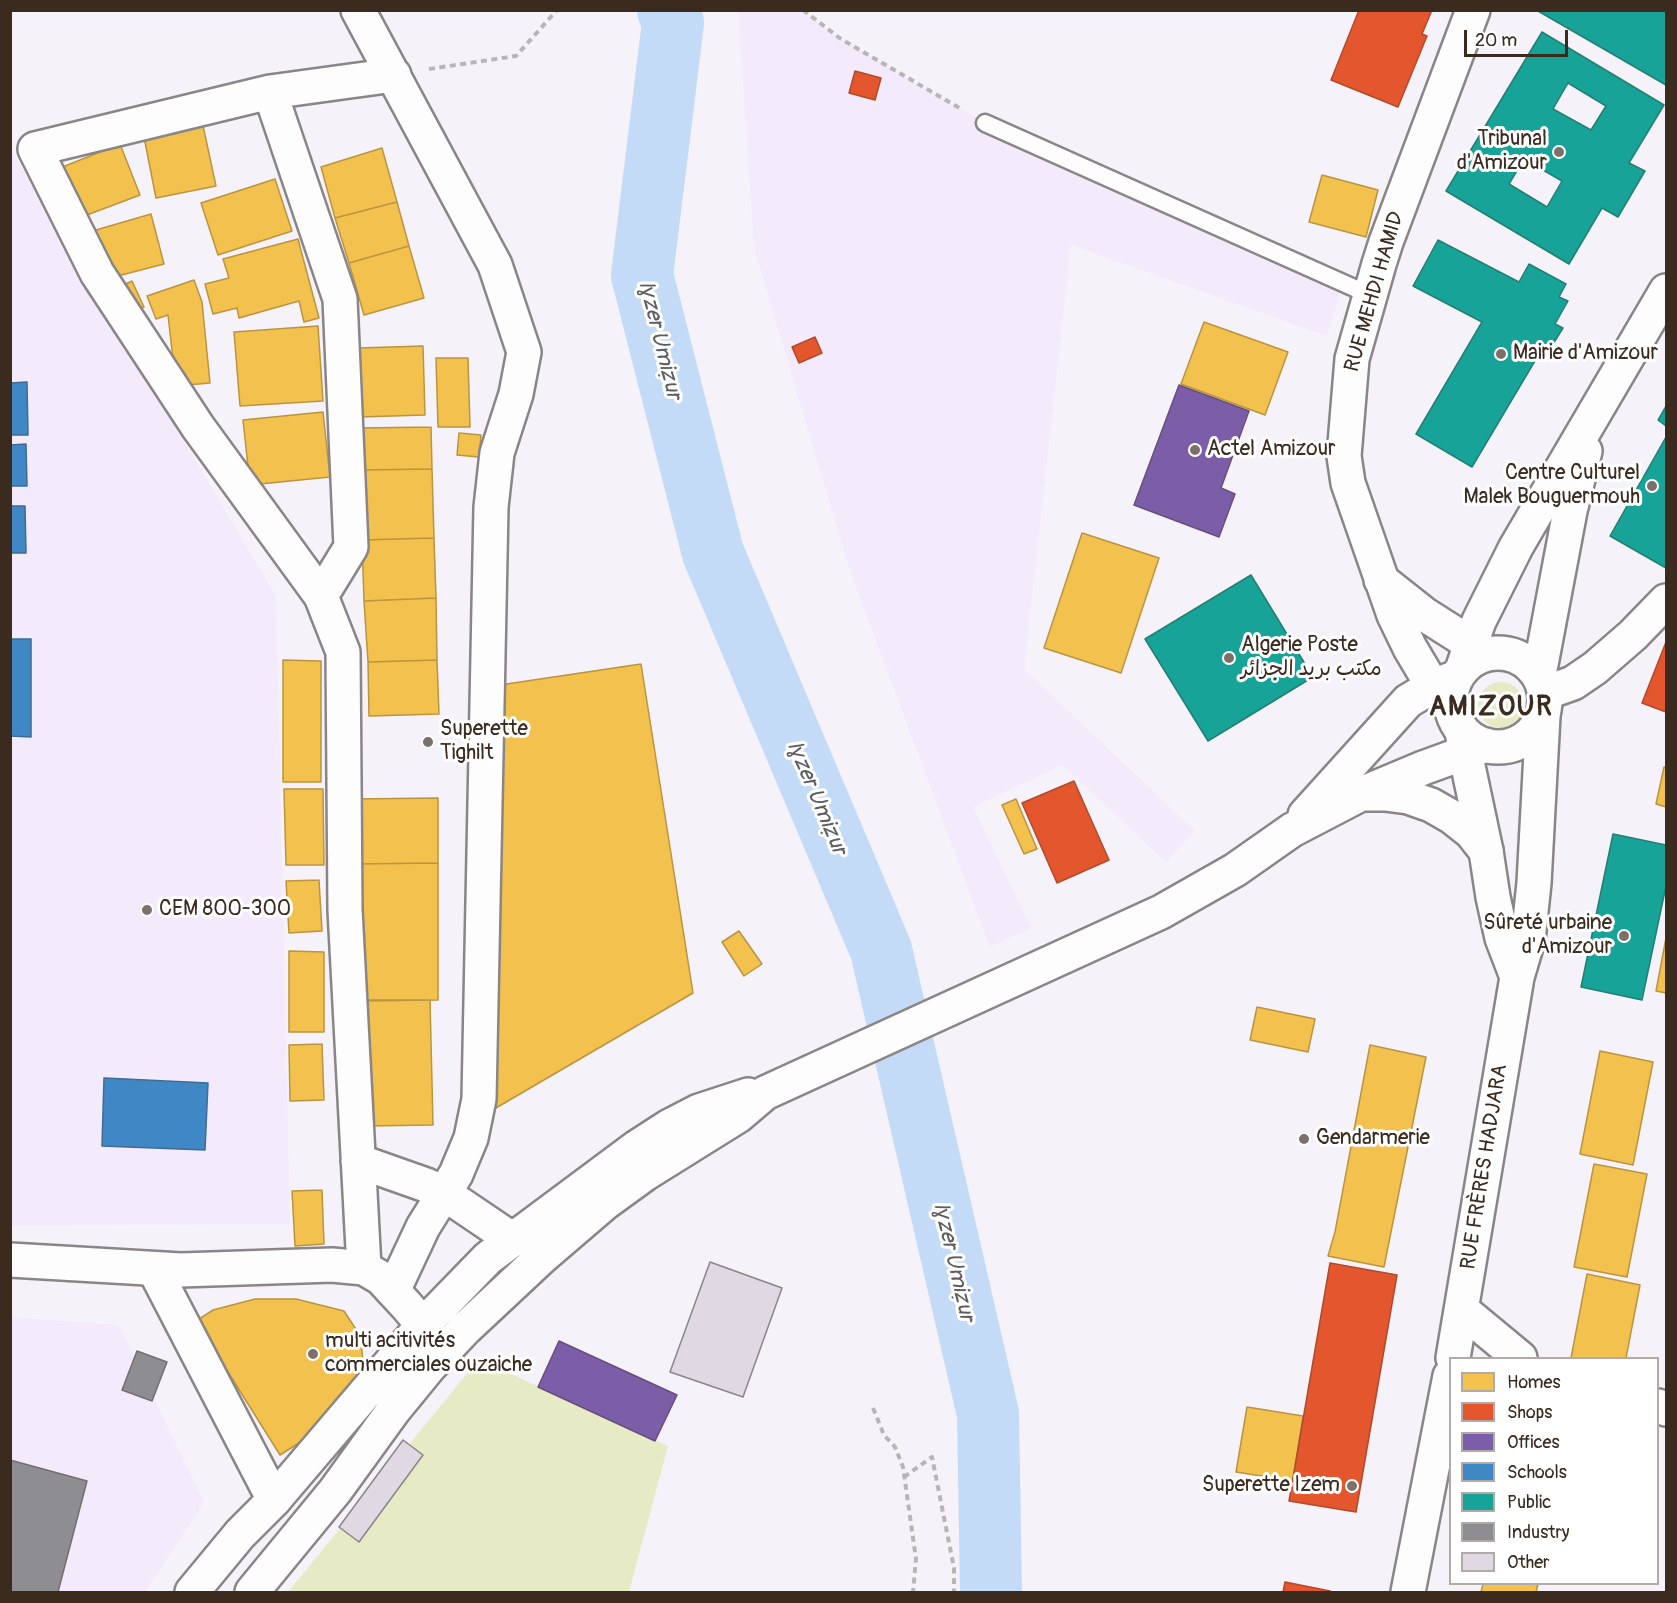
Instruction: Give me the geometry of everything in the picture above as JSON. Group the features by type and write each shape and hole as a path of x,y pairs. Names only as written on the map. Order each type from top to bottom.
{"main road":[{"path":"358,10 495,265 524,352 516,394 497,453 491,507 480,1099 471,1138 445,1194 423,1227 393,1291"},
{"name":"RUE MEHDI HAMID","path":"1473,10 1386,242 1370,295 1352,358 1344,456 1348,483 1381,580 1410,648 1464,696 1493,897 1502,938 1517,977"},
{"path":"364,1268 345,910 343,652 321,596 198,427 98,273 35,149 270,92 394,75"},
{"path":"270,92 340,299 351,547 321,596"},
{"path":"1464,696 1501,575 1598,408 1664,303"},
{"name":"RUE FRÈRES HADJARA","path":"1454,1357 1517,977 1528,940 1534,883 1542,695 1570,511 1598,408"},
{"path":"252,1593 335,1491 393,1411 465,1328 605,1203 673,1154 738,1116 765,1093 1161,912 1235,870 1292,830 1361,794 1464,696 1502,652 1516,656 1529,664 1542,695 1537,726 1520,741 1509,746 1464,696 1424,614 1381,580"},
{"path":"1542,695 1573,683 1595,668 1633,635 1666,601"},
{"path":"1292,830 1408,701 1464,696"},
{"path":"1361,794 1408,797 1431,805 1452,817 1471,832 1486,851"},
{"path":"192,1593 240,1534 274,1500 423,1326 488,1258 668,1126 732,1099 765,1093"},
{"path":"358,1161 445,1194 513,1240"},
{"path":"10,1260 181,1270 332,1264 364,1268 381,1278 393,1291 423,1326 441,1355"},
{"path":"154,1269 274,1500"},
{"path":"1462,1310 1518,1357"},
{"path":"1408,1593 1449,1381"}],"lane":[{"path":"985,123 1370,295"}],"path":[{"path":"394,75 516,56 557,10"},
{"path":"803,10 841,39 985,123"},
{"path":"873,1408 884,1435 895,1447 903,1467 916,1559 913,1593"},
{"path":"904,1477 932,1456 954,1568 954,1593"}],"shaded area":[{"path":"738,11 803,11 841,39 985,123 1344,282 1327,336 1071,245 1024,669 1195,831 1166,862 1062,765 973,807 1031,928 990,947 850,571 754,248"},
{"name":"CEM 800-300","path":"10,148 276,596 290,1224 11,1226"},
{"path":"10,1317 119,1325 204,1502 145,1592 11,1592"}],"green space":[{"path":"1506,682 1518,688 1523,696 1523,714 1518,722 1510,727 1496,728 1484,722 1479,714 1478,700 1484,688 1492,683"},
{"path":"479,1359 668,1446 629,1592 288,1592"}],"building: Homes":[{"path":"202,121 216,186 156,198 143,132"},
{"path":"120,144 140,195 79,218 60,168"},
{"path":"382,148 397,202 335,218 321,167"},
{"path":"1322,175 1378,190 1366,237 1309,222"},
{"path":"275,179 292,231 218,255 201,203"},
{"path":"397,202 409,246 349,263 335,218"},
{"path":"151,214 164,264 110,278 96,230"},
{"path":"298,239 319,318 304,322 299,301 239,318 237,308 213,314 205,284 229,278 223,259"},
{"path":"409,246 424,298 364,315 349,263"},
{"path":"194,280 202,302 210,383 176,386 168,315 156,319 147,296"},
{"path":"132,281 144,307 128,315 115,289"},
{"path":"1204,322 1288,352 1265,415 1181,384"},
{"path":"318,326 323,401 240,406 234,332"},
{"path":"423,346 425,415 360,417 358,348"},
{"path":"436,358 468,358 470,427 438,427"},
{"path":"323,412 330,477 250,485 243,420"},
{"path":"431,427 432,469 360,470 359,428"},
{"path":"459,433 481,435 479,457 457,455"},
{"path":"432,469 434,538 362,540 360,470"},
{"path":"1082,533 1159,558 1121,673 1044,648"},
{"path":"434,538 436,598 364,601 362,540"},
{"path":"436,598 437,660 368,662 364,601"},
{"path":"283,660 321,661 321,782 283,782"},
{"path":"437,660 439,714 369,716 368,662"},
{"path":"641,664 693,993 489,1112 493,686"},
{"path":"1664,767 1666,768 1666,807 1656,804"},
{"path":"284,789 323,789 324,865 286,865"},
{"path":"438,798 438,863 354,864 353,799"},
{"path":"1016,799 1037,849 1024,854 1002,805"},
{"path":"438,863 438,1000 355,1001 354,864"},
{"path":"319,880 322,931 289,933 286,881"},
{"path":"739,931 762,964 744,976 722,942"},
{"path":"1666,938 1666,993 1656,991"},
{"path":"289,951 324,952 324,1032 289,1032"},
{"path":"363,1000 430,1000 433,1125 366,1126"},
{"path":"1257,1007 1315,1019 1308,1052 1250,1040"},
{"path":"322,1044 324,1100 290,1101 289,1045"},
{"path":"1370,1045 1426,1057 1384,1267 1328,1256 1335,1232"},
{"path":"1600,1051 1653,1062 1633,1165 1580,1154"},
{"path":"1594,1164 1647,1174 1627,1277 1574,1267"},
{"path":"322,1190 324,1244 295,1246 292,1191"},
{"path":"1587,1274 1640,1285 1626,1357 1571,1357"},
{"path":"255,1299 296,1299 344,1311 361,1337 363,1365 335,1420 280,1455 196,1321 213,1310"},
{"path":"1247,1407 1303,1416 1293,1481 1236,1472"},
{"path":"1483,1585 1538,1585 1536,1592 1481,1592"}],"building: Shops":[{"path":"1359,10 1432,10 1422,34 1427,36 1398,107 1331,80"},
{"path":"855,71 881,78 875,100 849,93"},
{"path":"815,337 822,353 799,363 792,347"},
{"path":"1666,642 1666,712 1642,703"},
{"path":"1074,781 1109,860 1057,883 1022,803"},
{"path":"1330,1263 1397,1275 1356,1512 1289,1501"},
{"path":"1285,1582 1330,1591 1283,1592"}],"building: Offices":[{"name":"Actel Amizour","path":"1179,385 1249,411 1221,488 1235,494 1219,537 1134,505"},
{"path":"559,1341 677,1395 655,1441 538,1387"}],"building: Schools":[{"path":"27,382 28,435 10,435 10,383"},
{"path":"26,444 27,486 10,486 10,445"},
{"path":"10,506 25,506 26,553 10,553"},
{"path":"10,639 31,639 31,737 10,736"},
{"path":"104,1078 208,1083 205,1150 102,1146"}],"building: Public":[{"path":"1666,10 1666,85 1538,11"},
{"path":"1542,32 1664,105 1629,163 1645,171 1618,217 1602,208 1569,264 1446,191","holes":["1568,83 1606,106 1591,130 1553,109","1524,159 1562,181 1547,207 1509,184"]},
{"name":"Mairie d'Amizour","path":"1438,240 1519,282 1529,264 1566,284 1559,297 1568,301 1555,324 1563,328 1548,352 1542,349 1472,467 1416,434 1482,322 1413,286"},
{"name":"Centre Culturel Malek Bouguermouh","path":"1666,406 1666,426 1658,420"},
{"name":"Centre Culturel Malek Bouguermouh","path":"1666,437 1666,568 1610,536"},
{"path":"1251,575 1313,677 1208,741 1145,639"},
{"name":"Sûreté urbaine d'Amizour","path":"1613,834 1666,845 1666,886 1642,1000 1581,987"}],"building: Industry":[{"path":"137,1351 167,1362 152,1401 122,1390"},
{"path":"10,1460 87,1481 58,1592 10,1592"}],"building: Other":[{"path":"710,1262 782,1288 743,1397 670,1372"},
{"path":"403,1440 423,1455 359,1542 339,1527"}],"waterway":[{"name":"Iɣzer Umiẓur","path":"668,10 673,23 642,275 713,553 881,950 988,1414 991,1592"}],"place":[{"name":"Tribunal d'Amizour","path":"1559,152"},
{"name":"Mairie d'Amizour","path":"1501,354"},
{"name":"Actel Amizour","path":"1195,450"},
{"name":"Centre Culturel Malek Bouguermouh","path":"1652,486"},
{"name":"Algerie Poste مكتب بريد الجزائر","path":"1229,658"},
{"name":"Superette Tighilt","path":"428,742"},
{"name":"CEM 800-300","path":"147,910"},
{"name":"Sûreté urbaine d'Amizour","path":"1624,936"},
{"name":"Gendarmerie","path":"1304,1139"},
{"name":"multi acitivités commerciales ouzaiche","path":"313,1354"},
{"name":"Superette Izem","path":"1352,1486"}],"district":[{"name":"AMIZOUR","path":"1491,708"}]}
